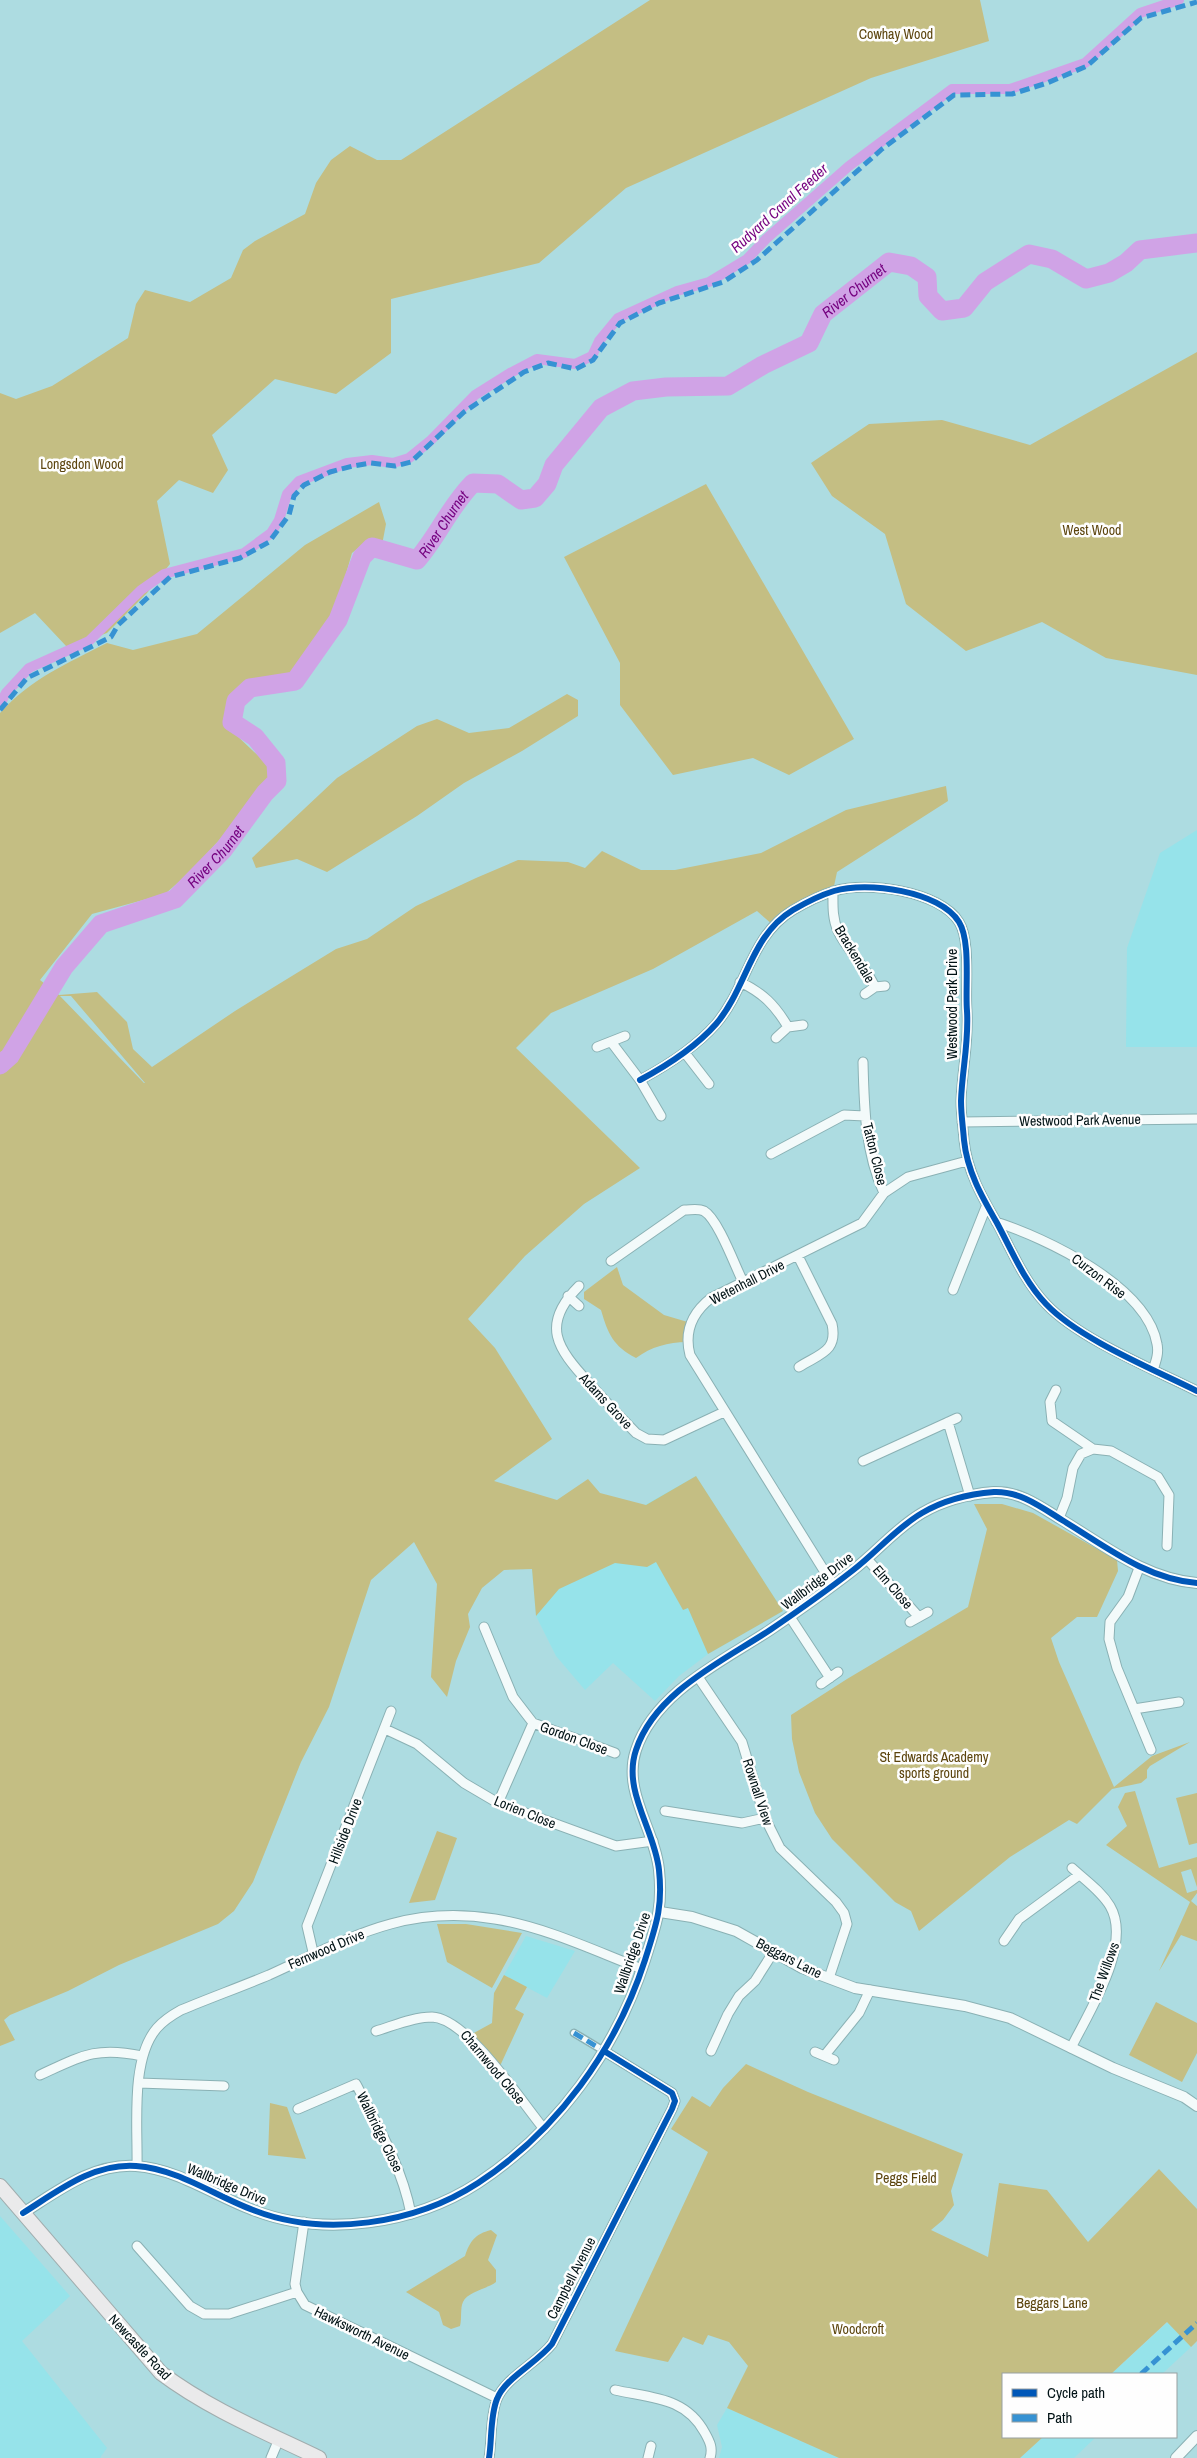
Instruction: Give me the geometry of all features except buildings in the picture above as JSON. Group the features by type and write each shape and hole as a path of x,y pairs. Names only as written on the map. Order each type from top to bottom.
{"highway":[{"name":"Newcastle Road","path":"0,2186 161,2373 194,2397 319,2458"}],"street":[{"name":"Westwood Park Drive","path":"640,1080 685,1053 716,1024 768,929 793,910 832,891 857,888 924,896 943,906 959,922 964,939 968,1029 961,1103 962,1122 967,1162 986,1207 1030,1285 1046,1305 1093,1338 1197,1391"},
{"name":"Brackendale","path":"832,891 833,916 838,930 864,966 875,987"},
{"path":"740,982 761,992 772,1002 788,1027"},
{"name":"Brackendale","path":"865,994 875,987 886,986"},
{"path":"776,1038 788,1027 803,1025"},
{"path":"597,1047 612,1043 625,1036"},
{"path":"612,1043 640,1080 661,1116"},
{"path":"685,1053 709,1084"},
{"name":"Tatton Close","path":"863,1062 865,1116 872,1158 884,1193"},
{"name":"Tatton Close","path":"771,1154 844,1116 865,1116"},
{"name":"Westwood Park Avenue","path":"962,1122 1197,1119"},
{"name":"Wetenhall Drive","path":"833,1585 690,1356 688,1335 690,1325 702,1306 743,1282 862,1223 884,1193 908,1177 967,1162"},
{"path":"953,1290 986,1207"},
{"path":"611,1261 684,1210 699,1209 706,1212 714,1223 743,1282"},
{"name":"Curzon Rise","path":"996,1222 1021,1230 1070,1254 1127,1296 1146,1316 1154,1333 1158,1356 1154,1370"},
{"path":"798,1256 832,1324 834,1336 828,1350 799,1367"},
{"name":"Adams Grove","path":"578,1286 568,1296 556,1318 556,1333 561,1350 567,1359 636,1433 647,1438 664,1440 724,1412"},
{"path":"568,1296 579,1306"},
{"path":"1056,1390 1050,1402 1052,1421 1093,1449 1111,1452 1137,1465 1158,1477 1164,1485 1169,1503 1167,1546"},
{"path":"863,1461 957,1418"},
{"path":"948,1422 970,1496"},
{"path":"1059,1518 1067,1498 1073,1468 1081,1454 1093,1449"},
{"name":"Wallbridge Drive","path":"23,2213 85,2175 116,2167 137,2166 168,2172 254,2211 276,2218 304,2222 355,2223 411,2214 446,2201 476,2185 506,2163 544,2128 575,2092 604,2052 622,2018 642,1969 660,1912 658,1865 653,1841 636,1797 632,1774 634,1755 641,1736 661,1707 698,1677 790,1617 867,1559 918,1515 953,1499 996,1492 1015,1494 1059,1518 1139,1568 1159,1576 1197,1583"},
{"name":"Elm Close","path":"867,1559 918,1616"},
{"path":"1139,1568 1128,1597 1115,1614 1109,1630 1109,1639 1117,1668 1151,1750"},
{"name":"Elm Close","path":"910,1622 928,1612"},
{"path":"790,1617 830,1678"},
{"name":"Gordon Close","path":"484,1627 513,1697 533,1723 615,1753"},
{"path":"821,1684 838,1672"},
{"name":"Rownall View","path":"698,1677 742,1742 765,1818 780,1848 836,1902 844,1913 847,1924 829,1978"},
{"path":"1134,1709 1179,1702"},
{"name":"Hillside Drive","path":"313,1952 307,1926 391,1711"},
{"name":"Gordon Close","path":"498,1804 533,1723"},
{"name":"Lorien Close","path":"385,1729 417,1744 464,1783 498,1804 616,1846 653,1841"},
{"path":"665,1812 742,1823 765,1818"},
{"name":"The Willows","path":"1004,1941 1020,1919 1075,1872 1102,1896 1110,1906 1117,1924 1114,1952 1100,1990 1071,2048"},
{"name":"Beggars Lane","path":"660,1912 692,1917 736,1932 774,1951 802,1968 855,1988 966,2006 1010,2018 1071,2048 1184,2097 1197,2106"},
{"name":"Fernwood Drive","path":"137,2166 139,2083 142,2056 156,2029 168,2018 269,1975 313,1952 402,1920 460,1915 497,1919 528,1927 642,1969"},
{"path":"711,2051 728,2014 739,1996 755,1981 774,1951"},
{"path":"826,2055 859,2013 870,1990"},
{"name":"Charnwood Close","path":"376,2031 421,2018 433,2017 454,2024 481,2051 544,2128"},
{"path":"574,2033 604,2052"},
{"path":"40,2076 93,2052 116,2051 142,2056"},
{"name":"Campbell Avenue","path":"497,2398 505,2386 540,2357 552,2344 675,2100 672,2092 604,2052"},
{"path":"815,2052 826,2055 834,2060"},
{"path":"139,2083 224,2086"},
{"name":"Wallbridge Close","path":"298,2109 356,2084 394,2158 407,2191 411,2214"},
{"path":"137,2246 190,2306 204,2314 229,2314 297,2292 296,2275 304,2222"},
{"name":"Hawksworth Avenue","path":"297,2292 305,2305 319,2313 497,2398"},
{"path":"615,2390 668,2401 690,2411 699,2422 711,2444 711,2455"},
{"path":"489,2458 497,2398"},
{"path":"1176,2458 1197,2436"},
{"path":"271,2458 279,2439"},
{"path":"648,2458 651,2446"}],"shaded area":[{"path":"1197,830 1197,1047 1126,1047 1127,948 1160,853"},
{"path":"696,1476 783,1611 708,1654 679,1676 655,1701 613,1663 585,1690 556,1656 536,1616 532,1569"},
{"path":"526,1936 575,1951 547,1998 504,1975"},
{"path":"0,2216 70,2296 22,2341 107,2448 100,2458 0,2458"},
{"path":"1168,2322 1191,2347 1163,2373 1112,2373"},
{"path":"727,2408 839,2458 719,2458 722,2447 717,2425"},
{"path":"1042,2438 1095,2438 1074,2458 1020,2458"}],"green space":[{"name":"Longsdon Wood","path":"650,0 980,0 989,41 871,78 626,188 539,263 391,299 391,353 336,394 275,379 212,435 228,470 213,493 179,480 157,501 170,564 147,593 107,633 67,647 35,613 0,633 0,393 16,399 52,386 128,338 136,304 145,290 190,302 231,278 243,250 255,241 305,214 316,183 331,160 350,146 377,160 401,160"},
{"name":"West Wood","path":"1197,352 1197,675 1106,658 1042,622 966,651 906,604 885,534 832,496 811,463 869,424 942,420 1030,445"},
{"path":"706,484 854,739 789,775 753,758 673,775 620,705 620,663 564,557"},
{"path":"379,502 386,524 382,545 362,545 352,553 335,612 294,675 246,683 229,698 226,719 233,732 267,764 269,779 233,825 189,873 165,894 92,914 40,980 59,995 97,992 127,1022 133,1049 152,1067 235,1011 336,949 367,939 416,906 518,860 568,862 585,868 602,851 641,870 675,870 761,853 846,810 946,786 948,801 837,872 833,891 773,925 757,911 653,969 551,1013 516,1048 640,1168 584,1204 525,1256 468,1319 495,1348 552,1439 494,1481 557,1500 588,1479 600,1493 646,1505 696,1476 783,1611 708,1654 688,1608 683,1610 656,1562 647,1567 615,1563 559,1589 536,1616 532,1569 504,1570 482,1588 468,1614 470,1627 456,1661 447,1697 431,1677 437,1584 414,1542 371,1580 329,1707 301,1762 253,1882 234,1911 218,1924 119,1965 68,1991 10,2015 4,2020 15,2040 0,2046 0,713 24,690 37,681 107,643 133,650 197,634 305,545","holes":["60,996 71,996 145,1083"]},
{"path":"567,694 578,700 578,716 522,751 464,783 417,816 327,872 297,859 256,868 252,858 337,778 417,726 437,719 469,733 509,728"},
{"path":"617,1267 623,1285 664,1315 691,1323 687,1342 660,1346 636,1358 617,1344 609,1333 601,1310 584,1299 584,1292"},
{"name":"St Edwards Academy sports ground","path":"974,1504 1002,1504 1033,1513 1117,1560 1118,1571 1097,1617 1077,1617 1051,1638 1059,1662 1114,1787 1152,1756 1190,1742 1150,1766 1147,1770 1147,1778 1141,1783 1112,1789 1077,1824 1069,1820 1010,1857 919,1931 911,1911 895,1902 832,1839 815,1813 799,1772 792,1739 791,1715 847,1679 968,1607 987,1529"},
{"path":"1135,1791 1159,1868 1197,1857 1197,1887 1191,1869 1181,1872 1187,1893 1197,1890 1191,1901 1197,1906 1197,1941 1181,1935 1159,1971 1190,1902 1106,1845 1127,1826 1118,1807 1125,1793"},
{"path":"1197,1793 1197,1843 1189,1845 1176,1798"},
{"path":"437,1831 457,1838 435,1900 409,1903"},
{"path":"437,1924 466,1924 522,1933 492,1988 447,1962"},
{"path":"504,1975 527,1987 515,2009 524,2014 500,2066 472,2034 492,2023 494,1993"},
{"path":"1156,2002 1197,2023 1197,2053 1182,2082 1129,2055"},
{"path":"746,2064 808,2092 963,2154 951,2191 954,2205 943,2220 931,2230 988,2257 999,2183 1047,2190 1088,2242 1159,2169 1197,2209 1197,2341 1191,2347 1167,2322 1112,2373 1002,2373 1002,2438 1042,2438 1020,2458 839,2458 727,2408 748,2366 729,2342 708,2335 703,2345 683,2337 668,2362 615,2351 708,2152 671,2129 692,2096 710,2107 723,2088"},
{"path":"270,2103 287,2107 306,2159 268,2155"},
{"path":"491,2230 497,2235 488,2260 496,2270 496,2282 465,2299 460,2326 451,2329 443,2325 439,2312 406,2292 465,2256 469,2246 477,2236"}],"waterway":[{"name":"Rudyard Canal Feeder","path":"0,704 6,693 29,668 89,641 141,590 164,574 244,553 271,533 279,520 287,494 299,481 347,463 372,460 393,463 409,458 430,441 475,395 510,373 537,359 575,364 592,356 599,341 618,318 677,291 709,282 747,259 766,239 849,166 952,89 1010,89 1085,63 1140,13 1179,0"},
{"name":"River Churnet","path":"0,1065 10,1056 64,967 101,924 175,899 224,849 265,793 277,781 276,763 255,737 232,722 236,701 250,688 295,681 338,620 362,557 372,547 417,560 458,501 473,483 498,484 521,500 535,498 547,484 554,465 601,408 633,391 666,387 728,386 763,365 809,343 823,314 889,262 911,266 927,277 928,296 942,311 964,308 985,282 1029,254 1052,259 1086,279 1109,273 1126,263 1140,250 1197,243"}],"marked path":[{"path":"0,710 27,678 111,637 118,625 170,577 240,558 269,542 289,515 294,496 304,485 330,472 353,466 371,463 395,466 411,462 464,412 524,372 548,363 576,369 593,360 620,323 659,303 723,282 757,260 882,149 954,95 1012,94 1047,83 1087,66 1141,18 1197,2"},
{"path":"574,2033 604,2051"},
{"path":"1142,2373 1197,2323"}],"cycle path":[{"path":"640,1080 681,1055 708,1033 735,995 750,963 767,934 793,910 813,899 834,891 865,887 902,891 936,903 950,911 959,922 965,941 967,1023 961,1101 968,1162 976,1183 1019,1265 1038,1295 1060,1317 1117,1352 1197,1391"},
{"path":"23,2213 76,2180 105,2169 120,2166 136,2166 167,2172 253,2210 280,2219 339,2225 368,2222 398,2217 453,2197 478,2183 507,2162 558,2113 580,2086 618,2026 645,1960 655,1926 660,1895 656,1855 636,1795 633,1780 636,1750 645,1729 658,1711 692,1680 770,1630 842,1579 903,1526 930,1508 957,1498 975,1494 994,1492 1013,1494 1038,1505 1126,1560 1160,1575 1197,1583"},
{"path":"489,2458 492,2420 501,2391 552,2344 675,2101 672,2093 604,2051"}],"park label":[{"name":"Cowhay Wood","path":"896,34"},
{"name":"Peggs Field","path":"906,2178"},
{"name":"Woodcroft","path":"858,2329"}]}
